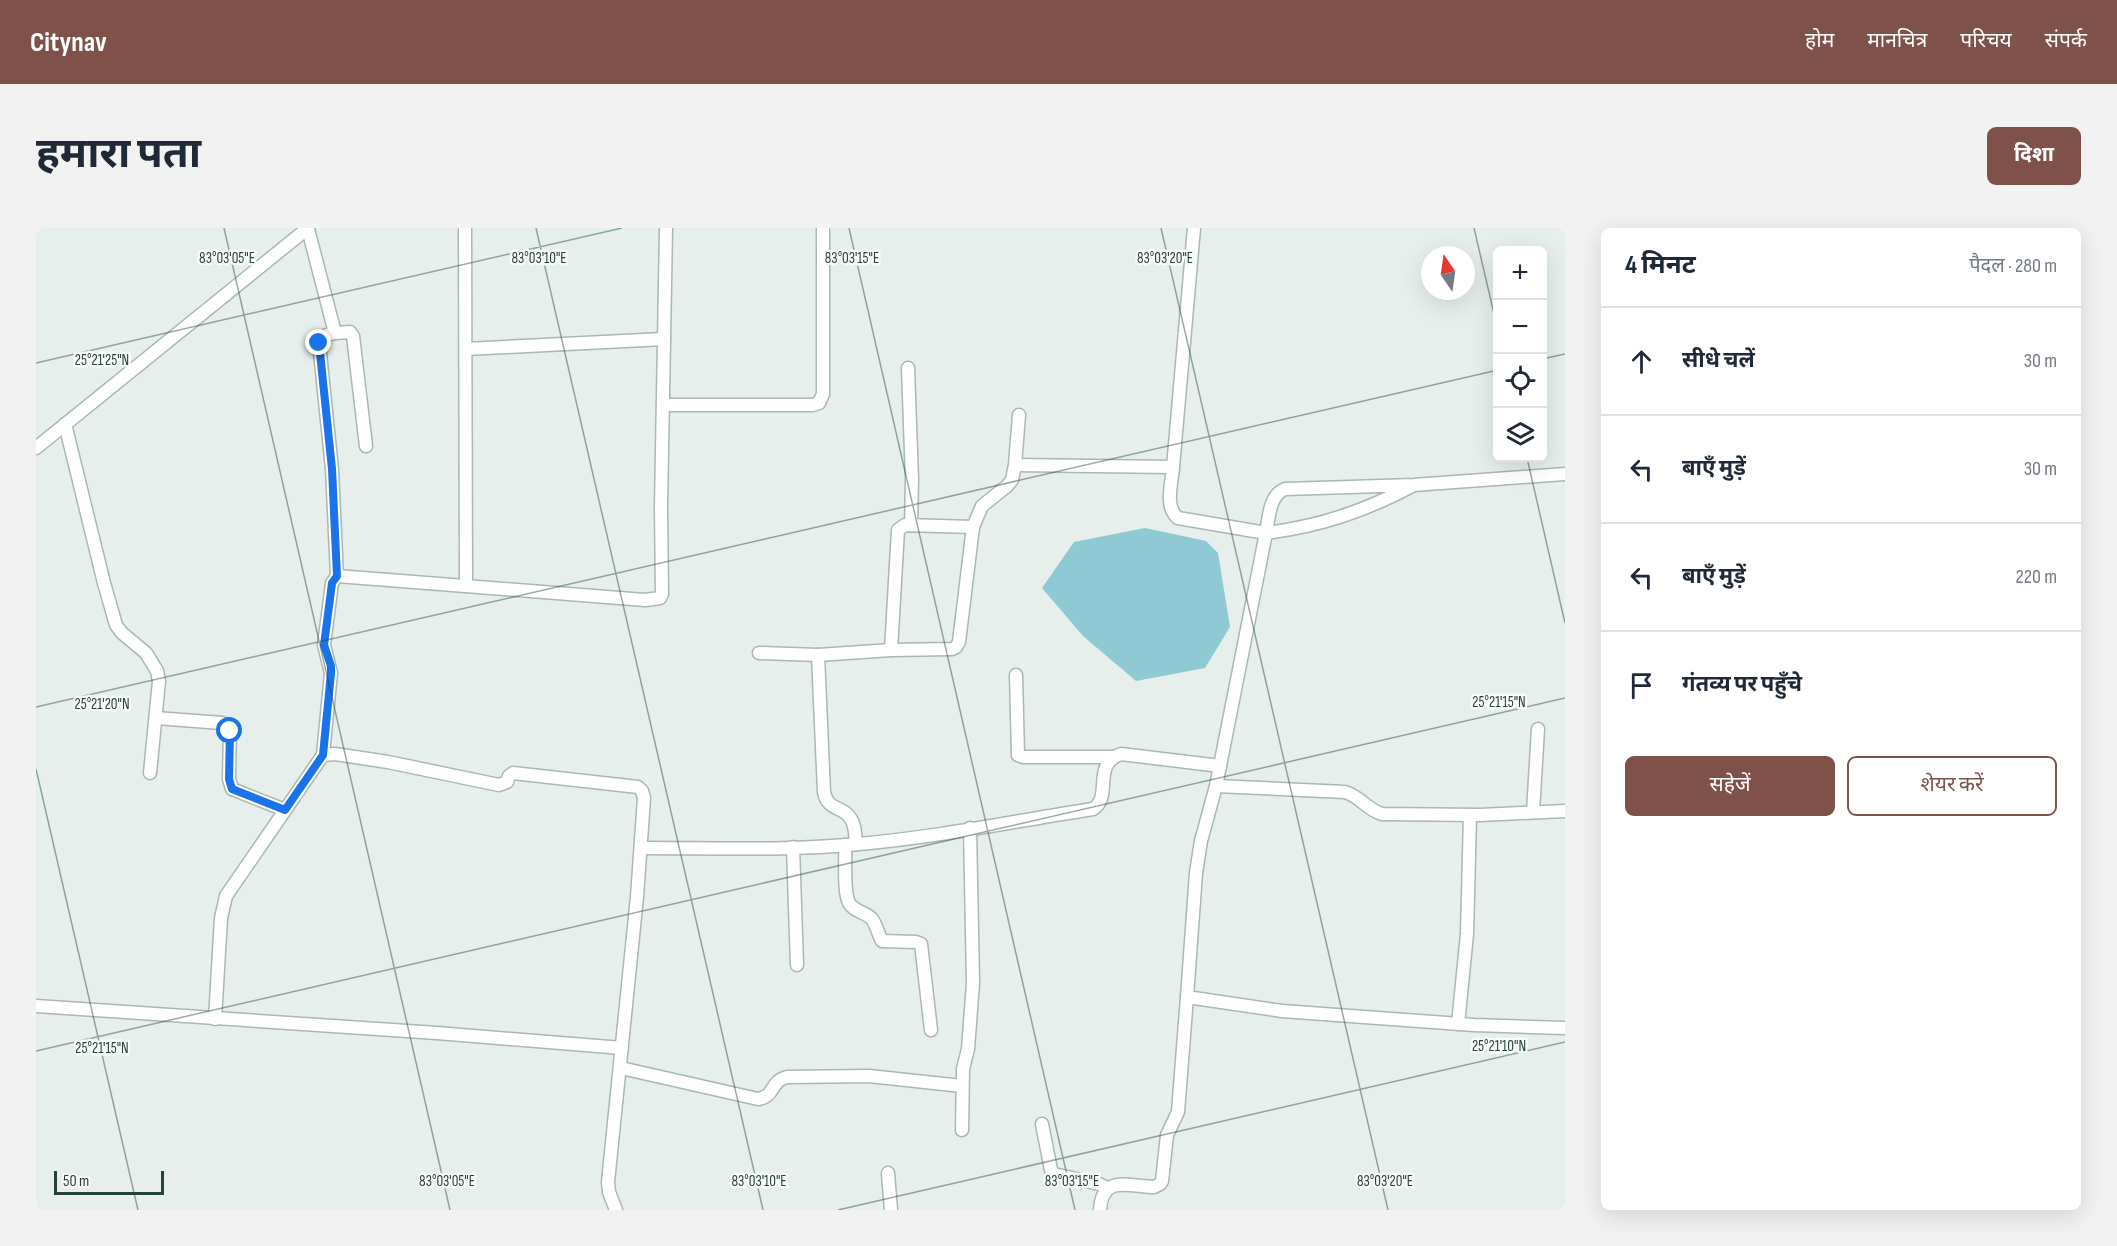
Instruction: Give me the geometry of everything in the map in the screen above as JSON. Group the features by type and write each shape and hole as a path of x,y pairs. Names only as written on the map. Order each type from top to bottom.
{"street":[{"path":"36,448 308,228 335,333"},
{"path":"465,228 466,586"},
{"path":"337,576 645,600 660,598 662,594 666,228"},
{"path":"663,405 813,405 819,403 823,394 823,228"},
{"path":"1194,228 1173,467 1170,506 1172,513 1178,518 1266,533 1294,530 1334,520 1376,505 1414,485"},
{"path":"215,1019 221,918 226,896 323,755 331,673 324,645 332,583 337,576 332,469 319,343 323,336 350,332 353,336 366,446"},
{"path":"466,349 664,339"},
{"path":"908,368 912,480 910,525"},
{"path":"759,653 818,655 956,647 959,642 973,527 982,506 1008,486 1012,480 1016,465 1019,414"},
{"path":"66,424 116,625 146,653 157,671 159,681 150,772"},
{"path":"1016,465 1173,467"},
{"path":"1100,1210 1103,1193 1107,1188 1114,1185 1154,1186 1162,1181 1167,1135 1178,1112 1196,873 1201,841 1216,786 1266,533 1274,499 1278,492 1284,489 1414,485 1565,474"},
{"path":"891,650 897,534 900,527 910,525 973,527"},
{"path":"818,655 824,792 829,805 852,820 848,901 854,909 870,916 875,922 882,941 921,944 931,1030"},
{"path":"1016,675 1018,755 1114,757"},
{"path":"156,718 222,723 228,726 230,731 229,779 232,789 285,810"},
{"path":"1533,812 1538,729"},
{"path":"323,755 335,754 388,762 499,784 507,782 513,773 633,785 642,791 644,798 641,848 608,1182 616,1210"},
{"path":"641,848 851,845 916,838 1093,809 1101,801 1108,762 1120,754 1220,766"},
{"path":"1216,786 1345,792 1353,794 1375,812 1382,814 1470,815 1565,811"},
{"path":"1458,1024 1467,934 1470,815"},
{"path":"962,1130 963,1069 968,1048 973,983 970,828"},
{"path":"793,847 797,965"},
{"path":"1187,997 1282,1011 1458,1024 1565,1028"},
{"path":"36,1006 622,1048"},
{"path":"621,1068 758,1099 765,1098 770,1094 775,1083 787,1077 869,1076 962,1086"},
{"path":"1042,1124 1051,1170 1054,1174 1099,1184 1107,1188"},
{"path":"888,1173 891,1210"}],"water":[{"path":"1145,528 1206,541 1218,553 1230,627 1205,668 1136,681 1083,636 1042,588 1074,542"}],"route":[{"path":"230,731 229,779 232,789 285,810 323,755 331,673 324,645 332,583 337,576 332,469 319,343"}]}
